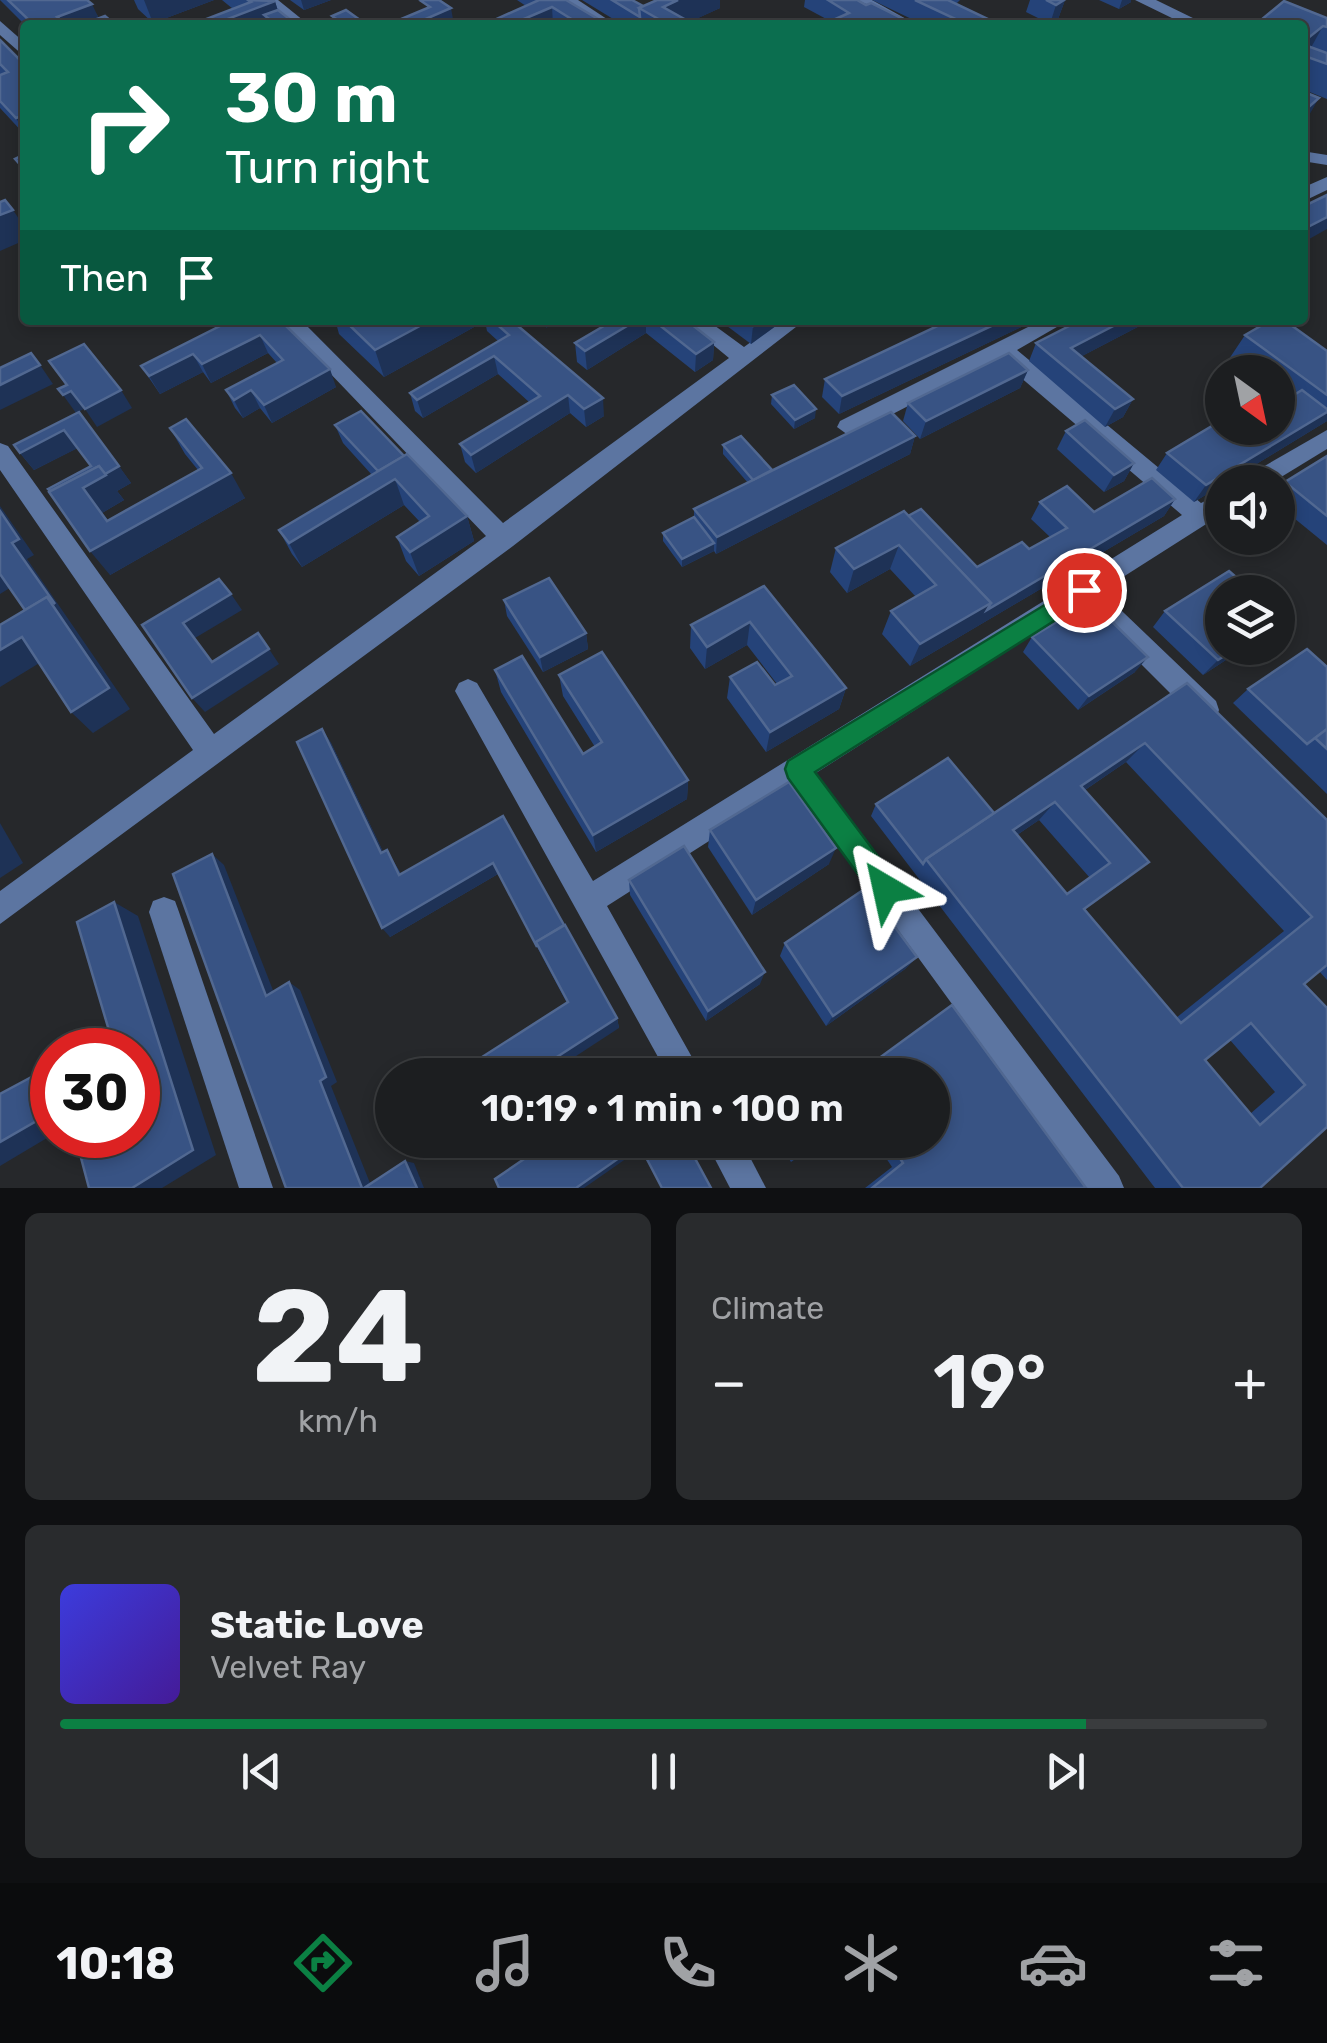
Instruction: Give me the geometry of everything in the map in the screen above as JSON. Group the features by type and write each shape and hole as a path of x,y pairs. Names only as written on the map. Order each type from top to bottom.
{"street":[{"path":"268,0 294,20"},
{"path":"567,0 600,20"},
{"path":"860,0 899,20"},
{"path":"1144,0 1189,20"},
{"path":"0,26 20,47"},
{"path":"294,325 504,539"},
{"path":"700,325 745,359"},
{"path":"0,909 789,325"},
{"path":"848,427 1049,325"},
{"path":"1001,349 1205,505"},
{"path":"1286,465 1324,444"},
{"path":"0,452 210,752"},
{"path":"588,900 1205,514"},
{"path":"1084,590 1219,723"},
{"path":"468,690 676,1058"},
{"path":"797,769 1107,1188"},
{"path":"164,912 256,1188"},
{"path":"732,1158 749,1188"}],"building":[{"path":"8,0 87,0 92,4 57,17 60,20 29,20"},
{"path":"248,0 275,1 225,20 204,20 251,2"},
{"path":"439,0 451,8 423,20 399,20 430,7 421,1"},
{"path":"539,0 566,0 600,20 573,20 552,7 522,20 494,20"},
{"path":"612,0 632,0 643,6 639,8 640,17"},
{"path":"657,0 678,0 663,7 686,20 660,20 639,8"},
{"path":"828,0 871,3 905,20 833,20 849,13"},
{"path":"915,0 948,0 988,19 957,20"},
{"path":"1284,1 1327,18 1327,27 1308,38 1308,20 1261,20"},
{"path":"278,10 291,20 270,20 264,15"},
{"path":"346,10 360,20 338,20 332,16"},
{"path":"0,40 20,60 20,117 16,118 0,101 0,75 8,72 0,64"},
{"path":"1308,46 1327,53 1327,64 1308,57"},
{"path":"1308,93 1319,98 1308,108"},
{"path":"1327,195 1327,217 1308,227 1308,204"},
{"path":"5,200 13,210 0,215 0,202"},
{"path":"222,325 285,325 330,369 264,405 251,390 234,400 226,390 283,360 260,335 202,364 193,354 149,376 141,366"},
{"path":"349,325 422,325 375,350"},
{"path":"498,325 517,325 603,398 584,409 568,395 471,455 460,444 540,396 494,356 417,400 410,393 509,335"},
{"path":"606,325 629,325 585,351 575,343"},
{"path":"659,325 692,325 714,342 696,354"},
{"path":"939,325 993,325 842,396 825,379"},
{"path":"1071,325 1115,325 1071,348 1133,399 1115,409 1036,343"},
{"path":"1262,325 1291,325 1327,351 1327,395 1295,372 1295,355 1272,355 1245,335"},
{"path":"84,344 121,390 85,409 71,391 63,395 58,389 67,385 49,361"},
{"path":"31,353 40,365 0,385 0,368"},
{"path":"1009,353 1028,370 926,421 908,403"},
{"path":"794,385 816,409 795,420 772,395"},
{"path":"1302,390 1327,412 1295,431 1295,394"},
{"path":"361,411 404,456 378,471 335,425"},
{"path":"79,412 119,466 105,474 99,466 50,491 91,466 64,430 20,453 14,445"},
{"path":"891,412 915,436 717,537 694,509"},
{"path":"186,419 231,473 90,551 49,492 99,466 106,475 83,488 107,521 202,468 170,428"},
{"path":"1085,420 1134,463 1114,475 1066,431"},
{"path":"1205,430 1205,445 1272,445 1239,465 1205,465 1205,484 1167,453"},
{"path":"741,436 772,470 753,480 723,445"},
{"path":"407,454 467,516 410,552 397,537 429,516 395,479 289,543 279,530"},
{"path":"1327,456 1327,516 1295,490 1295,476"},
{"path":"1152,478 1175,499 987,610 991,603 908,516 921,509 977,567 1022,542 1029,549 1067,528 1040,502 1067,486 1094,512"},
{"path":"0,511 19,539 12,543 55,604 47,597 25,610 0,574"},
{"path":"904,511 991,603 920,644 891,611 936,585 899,545 854,569 836,548"},
{"path":"694,517 714,543 682,559 663,533"},
{"path":"549,578 586,633 540,657 504,600"},
{"path":"219,579 231,594 183,623 212,662 258,633 269,649 192,698 142,625"},
{"path":"764,586 846,688 770,732 730,677 757,662 775,685 792,676 750,622 707,647 691,625"},
{"path":"1205,586 1205,648 1165,611"},
{"path":"47,597 109,688 71,712 22,637 0,650 0,625"},
{"path":"1091,601 1148,657 1089,696 1032,637"},
{"path":"1307,649 1327,667 1327,729 1307,744 1248,689 1283,665 1295,665 1295,657"},
{"path":"602,652 688,780 593,835 495,670 522,656 583,754 602,742 559,675"},
{"path":"1187,683 1327,820 1327,965 1304,984 1327,1008 1327,1127 1260,1188 1183,1188 926,859","holes":["1145,743 1312,917 1181,1023 1084,909 1149,862 1081,786","1055,802 1110,863 1067,894 1013,830","1251,1023 1305,1085 1260,1125 1205,1060"]},
{"path":"322,729 381,853 387,850 399,875 503,816 564,925 536,942 537,947 493,863 382,928 297,742"},
{"path":"1327,729 1327,749 1315,738"},
{"path":"948,758 994,813 923,864 876,804"},
{"path":"789,782 836,848 756,900 710,830"},
{"path":"684,846 765,972 708,1011 629,880"},
{"path":"212,854 266,996 289,982 326,1077 320,1081 362,1188 286,1188 173,874"},
{"path":"866,888 917,957 833,1016 785,943"},
{"path":"114,902 154,1028 108,1028 77,922"},
{"path":"565,925 617,1018 555,1058 481,1058 568,1002 536,942"},
{"path":"952,1005 1086,1188 872,1188 903,1163 900,1158 950,1158 950,1058 879,1058"},
{"path":"160,1046 193,1150 132,1188 89,1188 81,1158 160,1158"},
{"path":"30,1078 30,1125 0,1142 0,1094"},
{"path":"526,1158 619,1158 576,1188 499,1188 495,1179"},
{"path":"646,1158 695,1158 711,1188 662,1188"},
{"path":"405,1161 417,1188 364,1188"}],"route":[{"path":"886,889 797,769 1084,590"}]}
